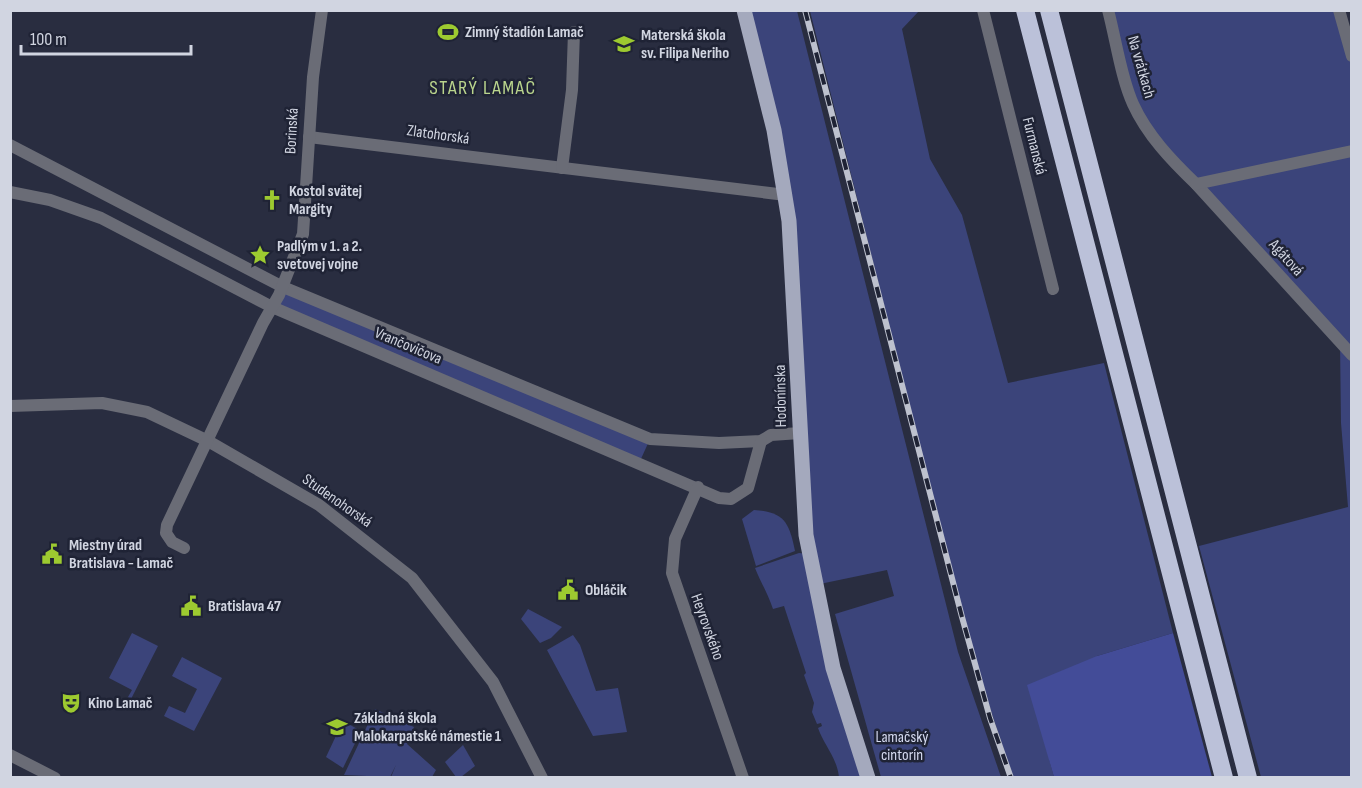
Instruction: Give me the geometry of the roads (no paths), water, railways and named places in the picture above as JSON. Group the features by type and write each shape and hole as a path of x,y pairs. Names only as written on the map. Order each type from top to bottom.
{"highway":[{"path":"1025,10 1224,777"},
{"path":"1048,10 1248,777"}],"main road":[{"name":"Hodonínska","path":"744,10 774,130 786,195 798,347 806,535 840,694 868,777"}],"street":[{"name":"Borinská","path":"184,548 172,542 166,533 167,525 283,287 303,234 312,77 322,10"},
{"name":"Furmanská","path":"983,10 1053,289"},
{"name":"Na vrátkach","path":"1108,10 1133,103 1171,160 1196,184"},
{"path":"1339,10 1352,56"},
{"path":"562,168 572,90 574,32"},
{"name":"Zlatohorská","path":"309,137 786,195"},
{"path":"1196,184 1352,151"},
{"name":"Vrančovičova","path":"12,152 283,287 650,439 719,443 762,441 771,435 800,433"},
{"name":"Agátová","path":"1196,184 1352,355"},
{"name":"Vrančovičova","path":"10,192 50,200 101,218 272,307 698,487 719,498 740,496 748,488 762,441"},
{"name":"Studenohorská","path":"10,406 102,403 147,412 208,441 319,505 412,578 493,682 542,777"},
{"name":"Heyrovského","path":"698,487 675,539 672,573 743,777"},
{"path":"10,755 55,777"}],"railway":[{"path":"805,10 962,617 990,718 1011,778"}],"place":[{"name":"Zimný štadión Lamač","path":"448,32"},
{"name":"Materská škola sv. Filipa Neriho","path":"624,44"},
{"name":"Kostol svätej Margity","path":"272,200"},
{"name":"Padlým v 1. a 2. svetovej vojne","path":"260,255"},
{"name":"Miestny úrad Bratislava - Lamač","path":"52,554"},
{"name":"Obláčik","path":"568,590"},
{"name":"Bratislava 47","path":"191,606"},
{"name":"Kino Lamač","path":"71,703"},
{"name":"Základná škola Malokarpatské námestie 1","path":"337,727"}],"district":[{"name":"STARÝ LAMAČ","path":"483,88"}],"park label":[{"name":"Lamačský cintorín","path":"902,746"}]}
